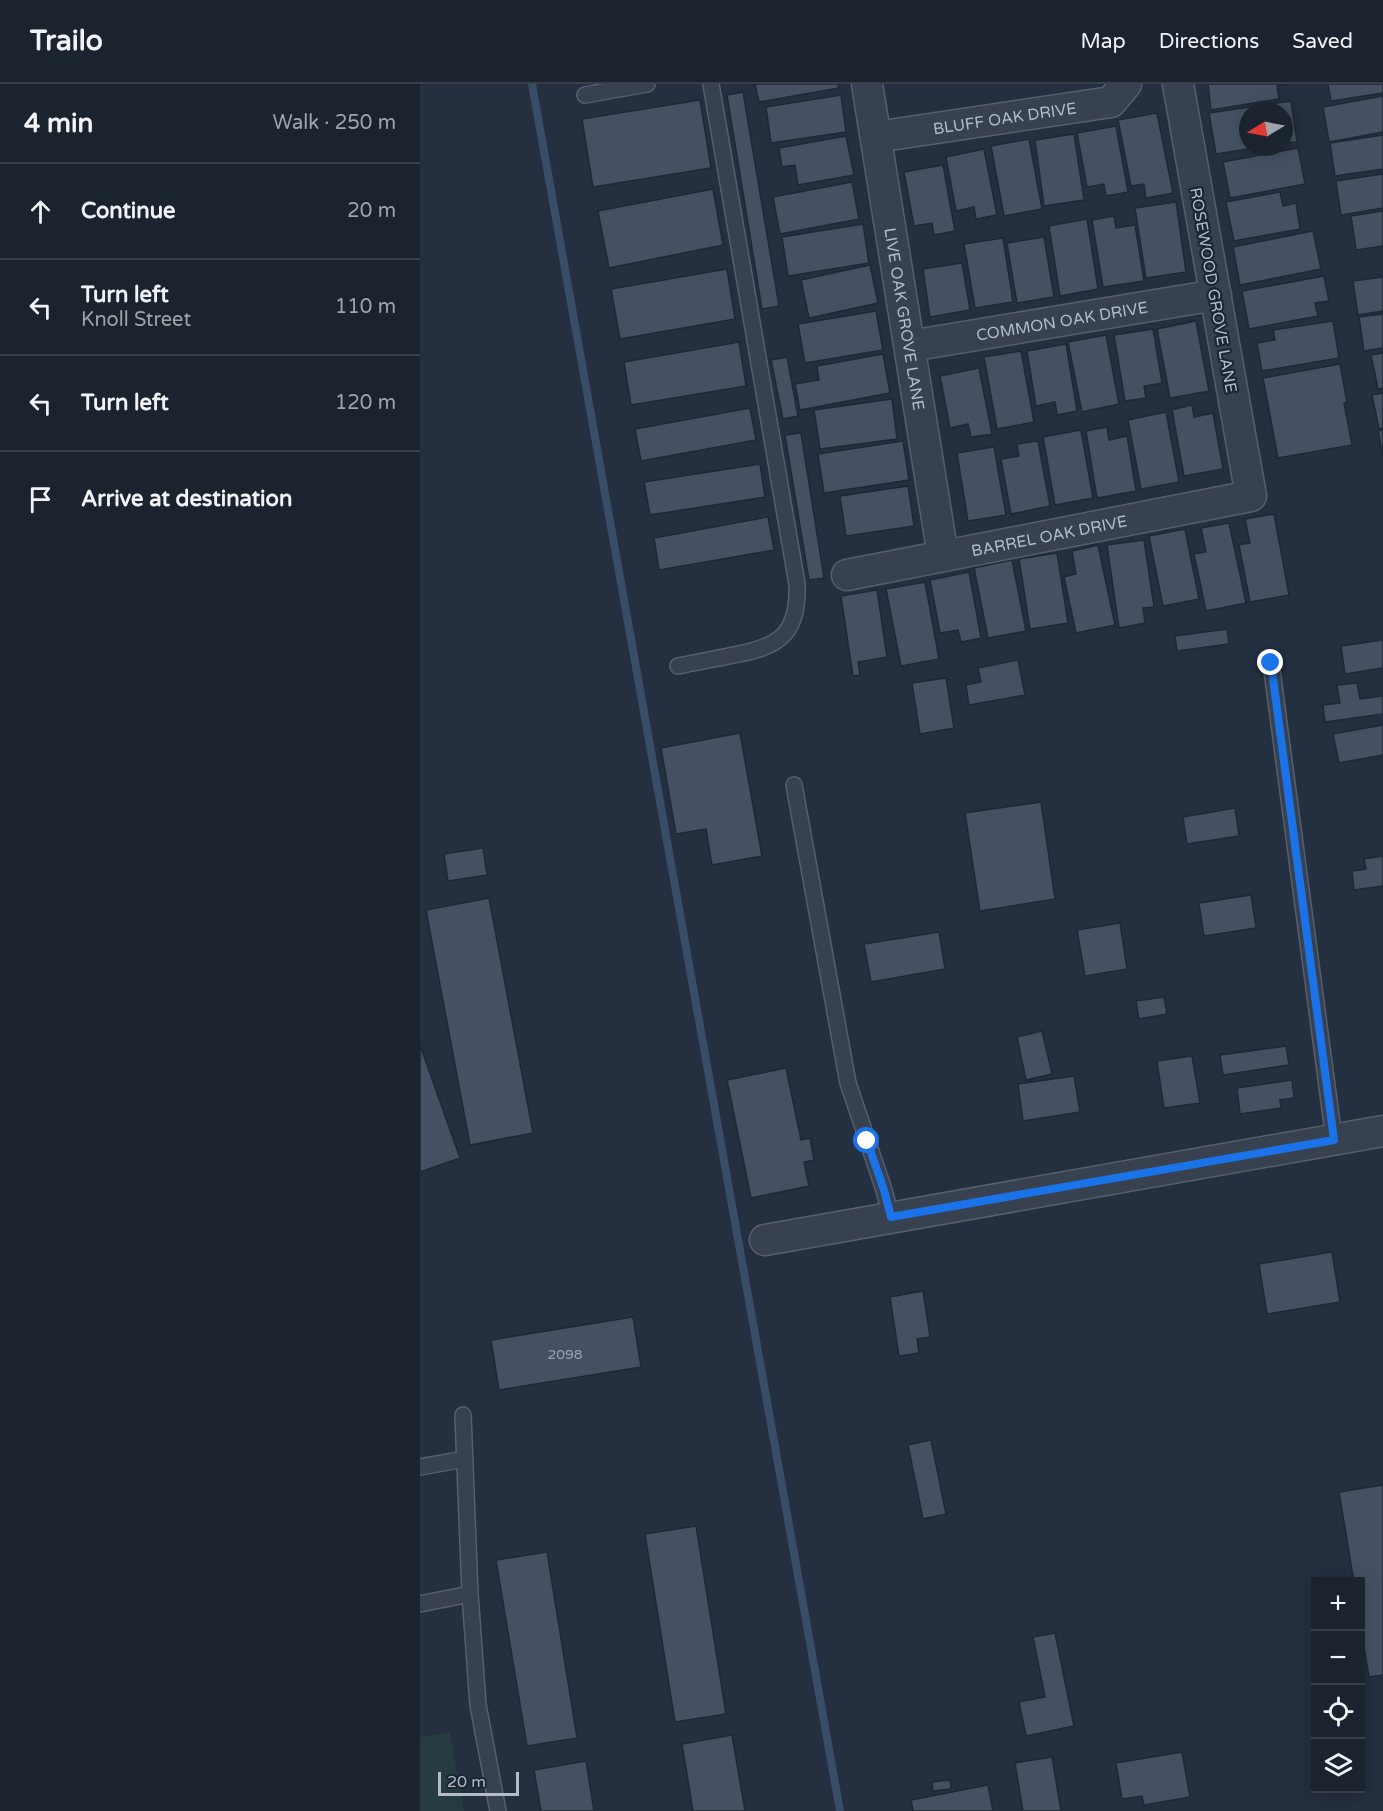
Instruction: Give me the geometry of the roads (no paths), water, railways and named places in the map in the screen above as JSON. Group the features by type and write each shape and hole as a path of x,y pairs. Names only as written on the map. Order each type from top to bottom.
{"street":[{"name":"LIVE OAK GROVE LANE","path":"867,84 944,555"},
{"name":"BLUFF OAK DRIVE","path":"876,137 1111,102 1126,84"},
{"name":"ROSEWOOD GROVE LANE","path":"1178,84 1251,496"},
{"name":"COMMON OAK DRIVE","path":"910,346 1216,295"},
{"name":"BARREL OAK DRIVE","path":"847,574 1251,496"},
{"path":"765,1240 1383,1131"}],"lane":[{"path":"585,95 647,84"},
{"path":"678,666 757,651 771,646 789,627 797,598 797,584 711,84"},
{"path":"1271,663 1334,1140"},
{"path":"794,785 849,1083 891,1217"},
{"path":"463,1415 470,1594 478,1705 498,1811"},
{"path":"420,1467 465,1459"},
{"path":"420,1604 470,1594"}],"waterway":[{"path":"532,84 840,1811"}]}
